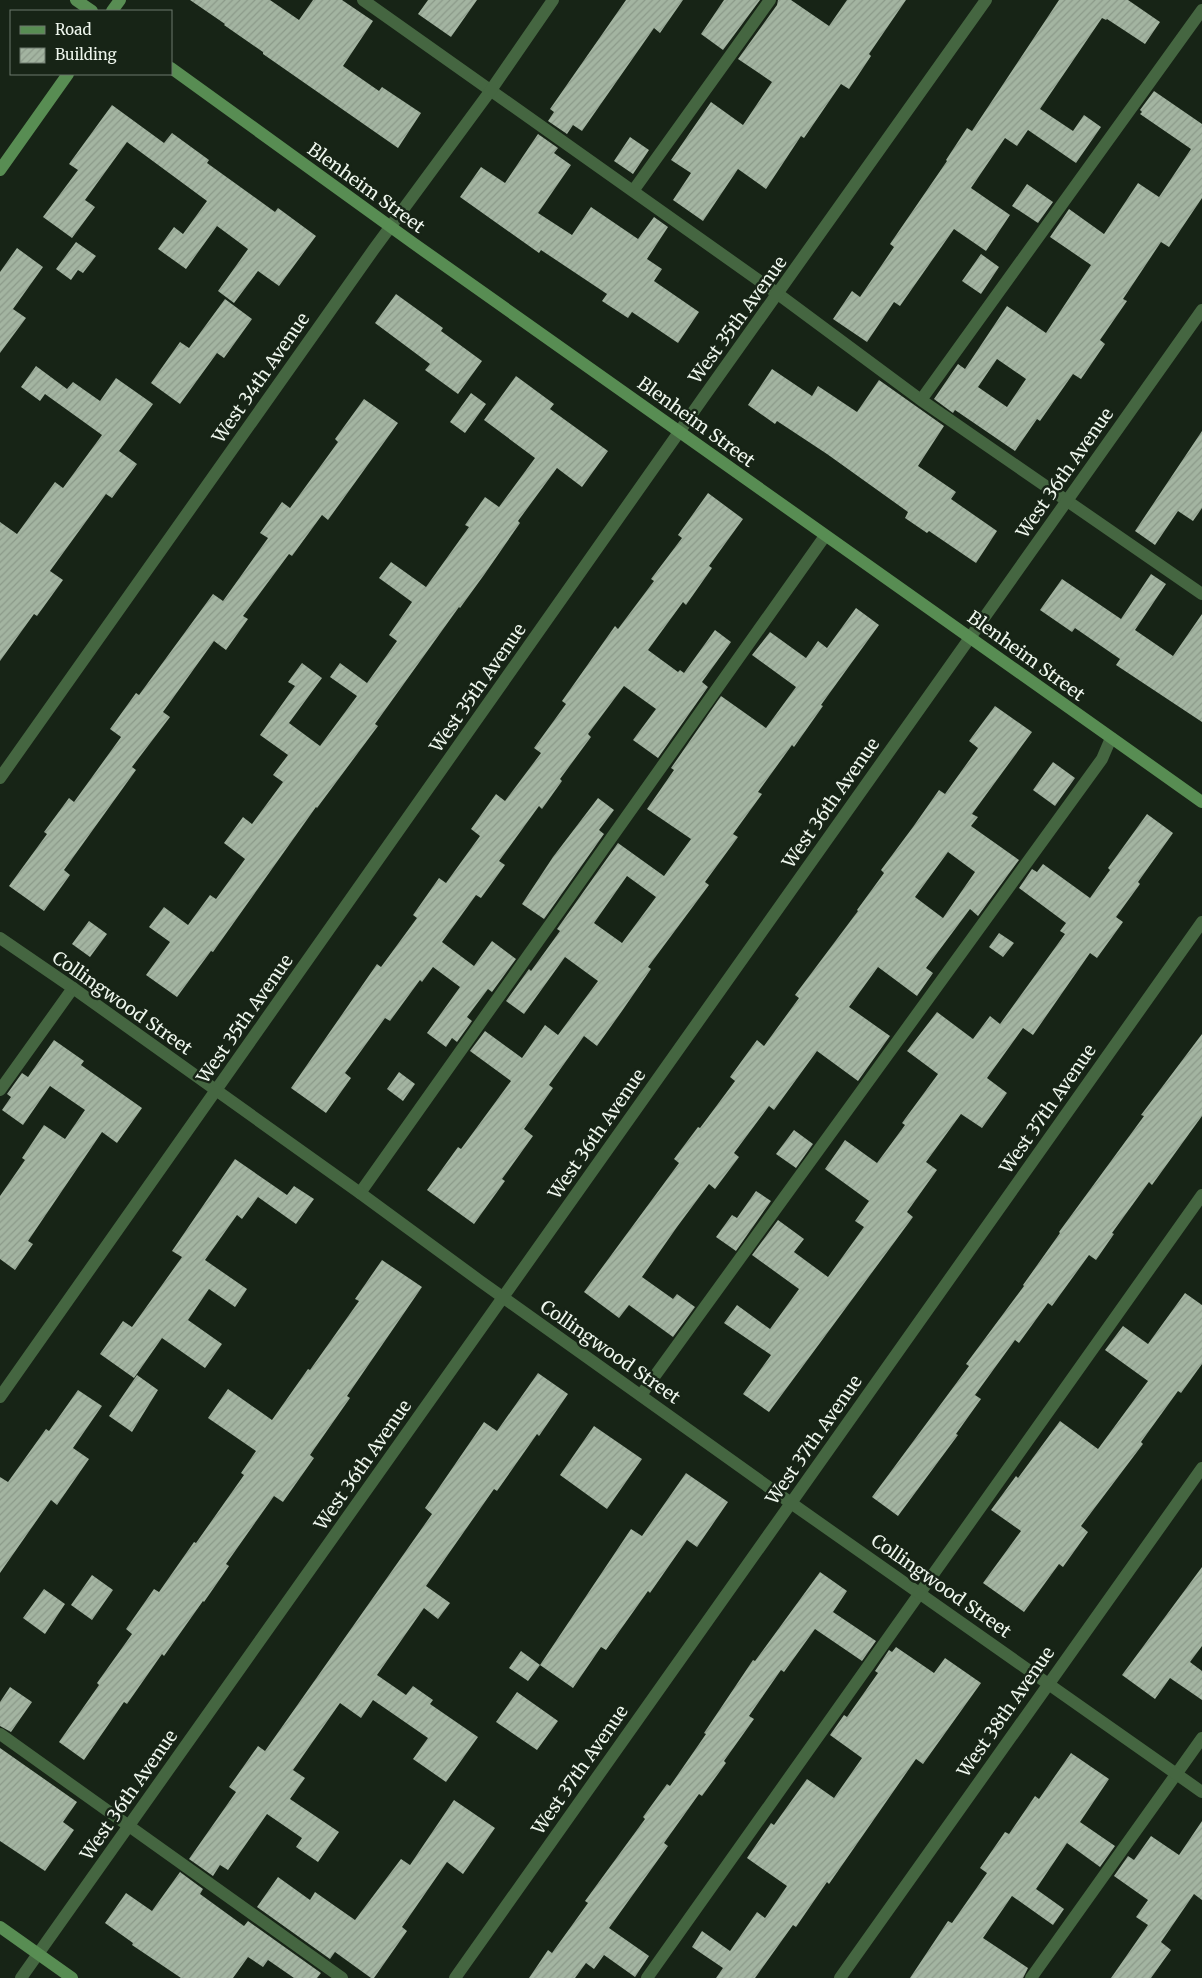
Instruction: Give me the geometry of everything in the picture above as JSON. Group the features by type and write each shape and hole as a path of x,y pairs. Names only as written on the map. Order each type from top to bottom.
{"street":[{"path":"76,0 91,10"},
{"path":"363,0 778,294 921,400 1202,594"},
{"name":"West 34th Avenue","path":"0,778 390,227 554,0"},
{"path":"633,191 770,0"},
{"name":"West 35th Avenue","path":"0,1396 986,0"},
{"path":"921,400 1202,10"},
{"name":"Blenheim Street","path":"172,69 390,227 1202,802"},
{"path":"2,164 67,75"},
{"name":"West 36th Avenue","path":"21,1978 1202,310"},
{"path":"360,1192 825,536"},
{"path":"641,1395 1102,759 1111,738"},
{"name":"West 37th Avenue","path":"455,1978 1202,922"},
{"name":"Collingwood Street","path":"0,938 360,1192 791,1503 1202,1792"},
{"path":"0,1090 73,988"},
{"path":"647,1978 1202,1195"},
{"name":"West 38th Avenue","path":"840,1978 1202,1468"},
{"path":"0,1734 342,1978"},
{"path":"1031,1978 1202,1738"},
{"path":"0,1927 72,1978"}],"building":[{"path":"190,0 270,0 299,20 313,0 342,0 373,21 343,66 379,91 382,87 421,113 398,148 263,54 263,52"},
{"path":"428,0 477,0 451,37 418,14"},
{"path":"626,0 683,0 660,33 654,28 582,131 573,125 567,134 548,121 554,112 550,109"},
{"path":"724,0 760,0 723,50 701,34"},
{"path":"778,0 791,0 829,26 847,0 906,0 869,54 871,56 849,89 841,84 804,138 801,136 766,189 738,169 703,221 673,200 691,173 671,160 711,102 743,125 772,82 738,59 777,5"},
{"path":"1059,0 1128,0 1160,22 1145,44 1107,19 1102,18 1040,109 1073,131 1084,115 1101,127 1076,163 1028,130 1017,146 1005,138 971,188 1010,215 986,251 954,229 900,306 894,302 867,342 833,319 852,291 860,297 894,247 890,244 947,161 967,128 972,131"},
{"path":"1154,91 1202,124 1202,198 1169,247 1161,242 1123,299 1127,301 1100,340 1105,344 1081,379 1073,374 1040,421 1037,419 1015,451 955,410 953,413 934,399 958,364 965,369 1007,306 1046,333 1091,265 1050,237 1069,209 1104,234 1138,183 1159,197 1191,149 1140,114 1142,112 1140,110","holes":["997,359 1026,379 1007,407 978,387"]},
{"path":"112,105 164,143 172,133 209,160 207,163 275,212 278,208 316,236 279,286 258,271 234,303 218,291 248,249 217,226 186,269 158,249 174,227 183,234 207,201 127,142 85,200 95,207 72,238 43,217 78,170 69,164"},
{"path":"538,134 558,148 554,153 571,165 538,213 572,235 591,207 638,239 654,217 668,227 647,259 662,269 654,281 699,312 678,343 632,312 628,318 602,301 607,294 541,250 539,253 460,197 481,167 505,183"},
{"path":"630,137 649,150 633,174 614,161"},
{"path":"1027,184 1053,202 1038,223 1012,206"},
{"path":"76,242 96,256 83,273 78,270 71,280 56,269"},
{"path":"17,248 43,267 13,309 26,318 0,353 0,272"},
{"path":"981,254 999,267 981,294 962,281"},
{"path":"396,294 443,328 441,331 482,361 458,394 425,370 430,364 375,323"},
{"path":"225,299 252,319 224,358 217,353 180,404 151,383 180,342 189,348"},
{"path":"36,366 67,389 73,382 100,401 116,378 153,404 119,451 137,464 112,498 106,494 50,571 63,580 37,616 34,614 0,661 0,522 17,534 55,482 63,488 102,435 45,394 40,401 21,387"},
{"path":"772,369 812,396 818,386 857,412 879,380 944,426 918,466 956,492 951,499 997,531 976,563 929,531 927,533 905,518 908,512 827,454 777,421 775,424 748,405"},
{"path":"516,376 554,404 550,409 608,451 582,487 557,468 518,521 520,523 484,575 375,724 378,726 316,807 213,952 211,951 177,997 146,975 170,942 149,927 164,907 188,925 210,895 216,899 245,859 224,843 243,817 252,824 283,782 273,775 288,755 260,735 295,686 288,682 302,663 322,678 289,723 320,746 357,696 330,677 340,663 367,683 397,641 389,635 412,602 379,578 391,562 426,587 469,527 465,525 485,497 499,507 535,458 484,420"},
{"path":"471,393 486,404 465,433 450,422"},
{"path":"364,399 398,423 328,520 322,515 292,556 289,554 243,616 248,619 226,650 214,641 163,712 170,717 132,767 136,770 64,870 70,875 44,911 9,886 47,834 44,832 69,798 74,802 121,737 110,729 136,693 139,695 213,594 223,601 268,538 260,533 282,502 290,508 338,442 335,439"},
{"path":"1202,431 1202,508 1193,521 1178,511 1155,545 1135,531"},
{"path":"708,493 743,519 709,566 712,568 686,605 683,602 648,650 678,672 680,670 684,673 715,630 731,642 702,682 708,687 658,758 633,740 656,709 624,686 588,734 591,737 560,779 562,781 542,809 539,806 499,861 505,865 481,898 476,895 442,942 474,966 492,941 516,959 492,992 488,989 467,1017 472,1021 457,1042 452,1038 446,1047 427,1033 460,987 433,967 422,982 420,980 390,1021 385,1018 345,1073 351,1078 326,1113 291,1088 377,964 381,967 417,918 413,915 439,878 446,883 480,836 471,829 496,794 505,801 541,753 534,748 566,704 562,701 615,626 618,629 654,581 651,579 682,538 678,535"},
{"path":"1151,574 1166,584 1135,630 1173,656 1202,614 1202,722 1116,665 1120,659 1075,628 1072,632 1040,610 1062,579 1121,619"},
{"path":"856,608 879,625 821,705 823,706 794,747 792,745 758,792 762,794 733,834 738,837 705,882 709,885 648,967 651,969 597,1046 584,1036 549,1085 553,1088 524,1129 533,1136 502,1179 505,1181 474,1224 427,1190 458,1147 461,1149 511,1081 470,1051 485,1031 522,1058 545,1025 558,1035 598,981 565,957 524,1014 506,1001 560,931 557,929 618,843 664,876 691,839 647,809 674,770 671,768 721,696 766,728 796,687 752,655 770,632 806,658 818,641 827,648","holes":["627,876 656,897 622,943 594,923"]},
{"path":"995,706 1032,732 972,814 978,817 971,826 1019,860 978,916 970,909 926,968 933,973 917,996 878,967 849,1007 890,1036 858,1081 817,1051 774,1110 769,1106 734,1153 739,1157 715,1189 709,1184 677,1227 642,1277 673,1299 677,1294 695,1307 673,1337 629,1305 619,1318 584,1292 679,1163 674,1159 735,1081 730,1077 757,1040 764,1046 799,998 795,995 884,873 881,870 939,790 945,794 978,748 969,741","holes":["948,852 975,872 943,918 915,897"]},
{"path":"1053,762 1075,778 1055,806 1033,790"},
{"path":"598,798 614,810 599,830 604,834 544,919 522,904 553,857"},
{"path":"1147,814 1173,833 1116,917 1123,922 1097,958 1090,953 1033,1035 1023,1028 987,1078 1007,1093 982,1128 961,1114 926,1162 937,1170 907,1212 913,1217 769,1412 743,1394 771,1355 724,1323 737,1305 770,1329 799,1289 752,1255 778,1220 804,1239 794,1252 828,1277 864,1227 855,1221 869,1201 825,1169 845,1140 877,1163 905,1125 902,1123 938,1074 907,1051 937,1012 973,1039 990,1016 1000,1024 1065,934 1060,931 1066,923 1019,888 1032,869 1037,872 1043,864 1090,898 1110,870 1108,868"},
{"path":"89,921 107,934 90,957 72,944"},
{"path":"999,933 1014,943 1003,957 989,947"},
{"path":"1202,1034 1202,1116 1152,1185 1149,1182 1112,1233 1114,1234 1096,1260 1089,1255 1052,1306 1048,1303 1019,1343 1015,1340 975,1395 981,1399 956,1434 958,1435 898,1516 872,1497 969,1366 966,1364 1024,1286 1059,1232 1144,1116 1141,1115"},
{"path":"54,1040 84,1061 81,1065 142,1108 117,1143 102,1132 28,1241 33,1244 15,1270 0,1259 0,1196 25,1160 22,1158 44,1125 65,1139 85,1110 50,1086 23,1125 2,1110 11,1097 7,1094 22,1073 28,1077"},
{"path":"399,1072 415,1084 403,1101 387,1089"},
{"path":"794,1130 813,1144 796,1168 776,1154"},
{"path":"235,1159 287,1195 294,1186 314,1199 296,1224 258,1197 242,1219 237,1215 205,1260 247,1289 235,1307 209,1289 188,1320 222,1344 205,1368 162,1338 134,1378 100,1354 123,1321 132,1327 182,1257 172,1251"},
{"path":"756,1191 771,1201 736,1251 716,1237 732,1215 737,1218"},
{"path":"382,1260 422,1287 347,1396 350,1398 310,1455 314,1458 283,1502 274,1496 226,1564 229,1566 204,1602 164,1656 162,1654 127,1704 124,1702 84,1760 59,1742 99,1685 97,1683 132,1634 126,1629 154,1589 159,1592 194,1542 196,1543 244,1475 241,1473 256,1451 208,1418 228,1389 272,1420 359,1301 355,1299"},
{"path":"1185,1293 1202,1305 1202,1364 1181,1393 1178,1391 1141,1442 1143,1444 1081,1526 1088,1532 1063,1567 1059,1564 1024,1612 983,1583 1021,1531 991,1510 1016,1476 1018,1478 1060,1421 1098,1449 1148,1381 1105,1350 1123,1326 1148,1344"},
{"path":"538,1373 568,1394 497,1491 494,1489 426,1586 450,1603 438,1619 424,1608 377,1675 406,1695 413,1686 433,1700 430,1704 478,1737 446,1782 413,1759 428,1738 373,1700 361,1718 340,1703 293,1770 305,1778 290,1799 339,1832 318,1862 296,1847 302,1838 267,1814 228,1870 220,1865 213,1876 189,1859 236,1792 229,1787 258,1746 265,1751 432,1514 425,1508 484,1422 497,1431"},
{"path":"137,1375 158,1390 132,1432 109,1416"},
{"path":"78,1390 102,1406 73,1448 89,1459 57,1505 51,1500 0,1573 0,1477 8,1482 46,1429 49,1431"},
{"path":"594,1426 642,1459 607,1509 560,1475"},
{"path":"686,1473 728,1502 697,1547 687,1540 650,1593 648,1591 606,1650 601,1647 573,1688 540,1665 631,1529 642,1536"},
{"path":"1202,1567 1202,1646 1190,1662 1202,1671 1202,1700 1170,1678 1155,1699 1122,1675"},
{"path":"820,1572 847,1591 833,1612 876,1641 862,1661 815,1629 784,1672 781,1670 749,1716 754,1719 724,1761 726,1763 702,1796 699,1794 664,1843 668,1846 609,1928 649,1956 635,1977 604,1955 594,1969 586,1963 575,1978 529,1978 548,1950 552,1953 588,1903 585,1901 645,1819 643,1817 667,1784 670,1786 753,1660 755,1661"},
{"path":"92,1575 113,1590 92,1620 71,1605"},
{"path":"44,1589 65,1604 45,1634 23,1618"},
{"path":"896,1647 934,1673 945,1658 981,1683 923,1764 916,1759 829,1884 827,1882 796,1927 793,1925 755,1978 716,1978 723,1968 692,1947 702,1931 730,1951 757,1912 765,1918 787,1886 747,1858 771,1823 774,1825 807,1779 834,1798 862,1758 830,1735 844,1715 847,1717 878,1673 875,1671 889,1650 892,1652"},
{"path":"521,1651 540,1665 528,1681 509,1668"},
{"path":"10,1687 32,1702 11,1732 0,1726 0,1702"},
{"path":"517,1692 558,1721 537,1750 496,1722"},
{"path":"0,1748 77,1802 63,1822 74,1830 45,1871 0,1841"},
{"path":"1071,1753 1109,1779 1080,1822 1115,1846 1100,1867 1067,1843 1036,1889 1064,1909 1053,1925 1012,1896 983,1938 1028,1968 1023,1978 910,1978 948,1921 952,1923 987,1873 980,1868 1005,1832 1009,1834 1035,1796 1039,1799"},
{"path":"454,1800 495,1828 463,1874 447,1862 402,1927 407,1931 374,1978 371,1978 335,1952 330,1959 257,1907 278,1877 310,1900 315,1892 355,1920 401,1859 410,1865"},
{"path":"1202,1821 1202,1900 1194,1894 1161,1942 1171,1950 1151,1978 1111,1978 1148,1925 1136,1917 1148,1900 1114,1876 1128,1856 1134,1860 1151,1836 1179,1855"},
{"path":"180,1872 203,1889 200,1894 244,1926 248,1921 321,1973 317,1978 294,1978 268,1960 263,1967 248,1957 233,1978 181,1978 132,1945 133,1943 105,1923 126,1893 152,1911"}]}
